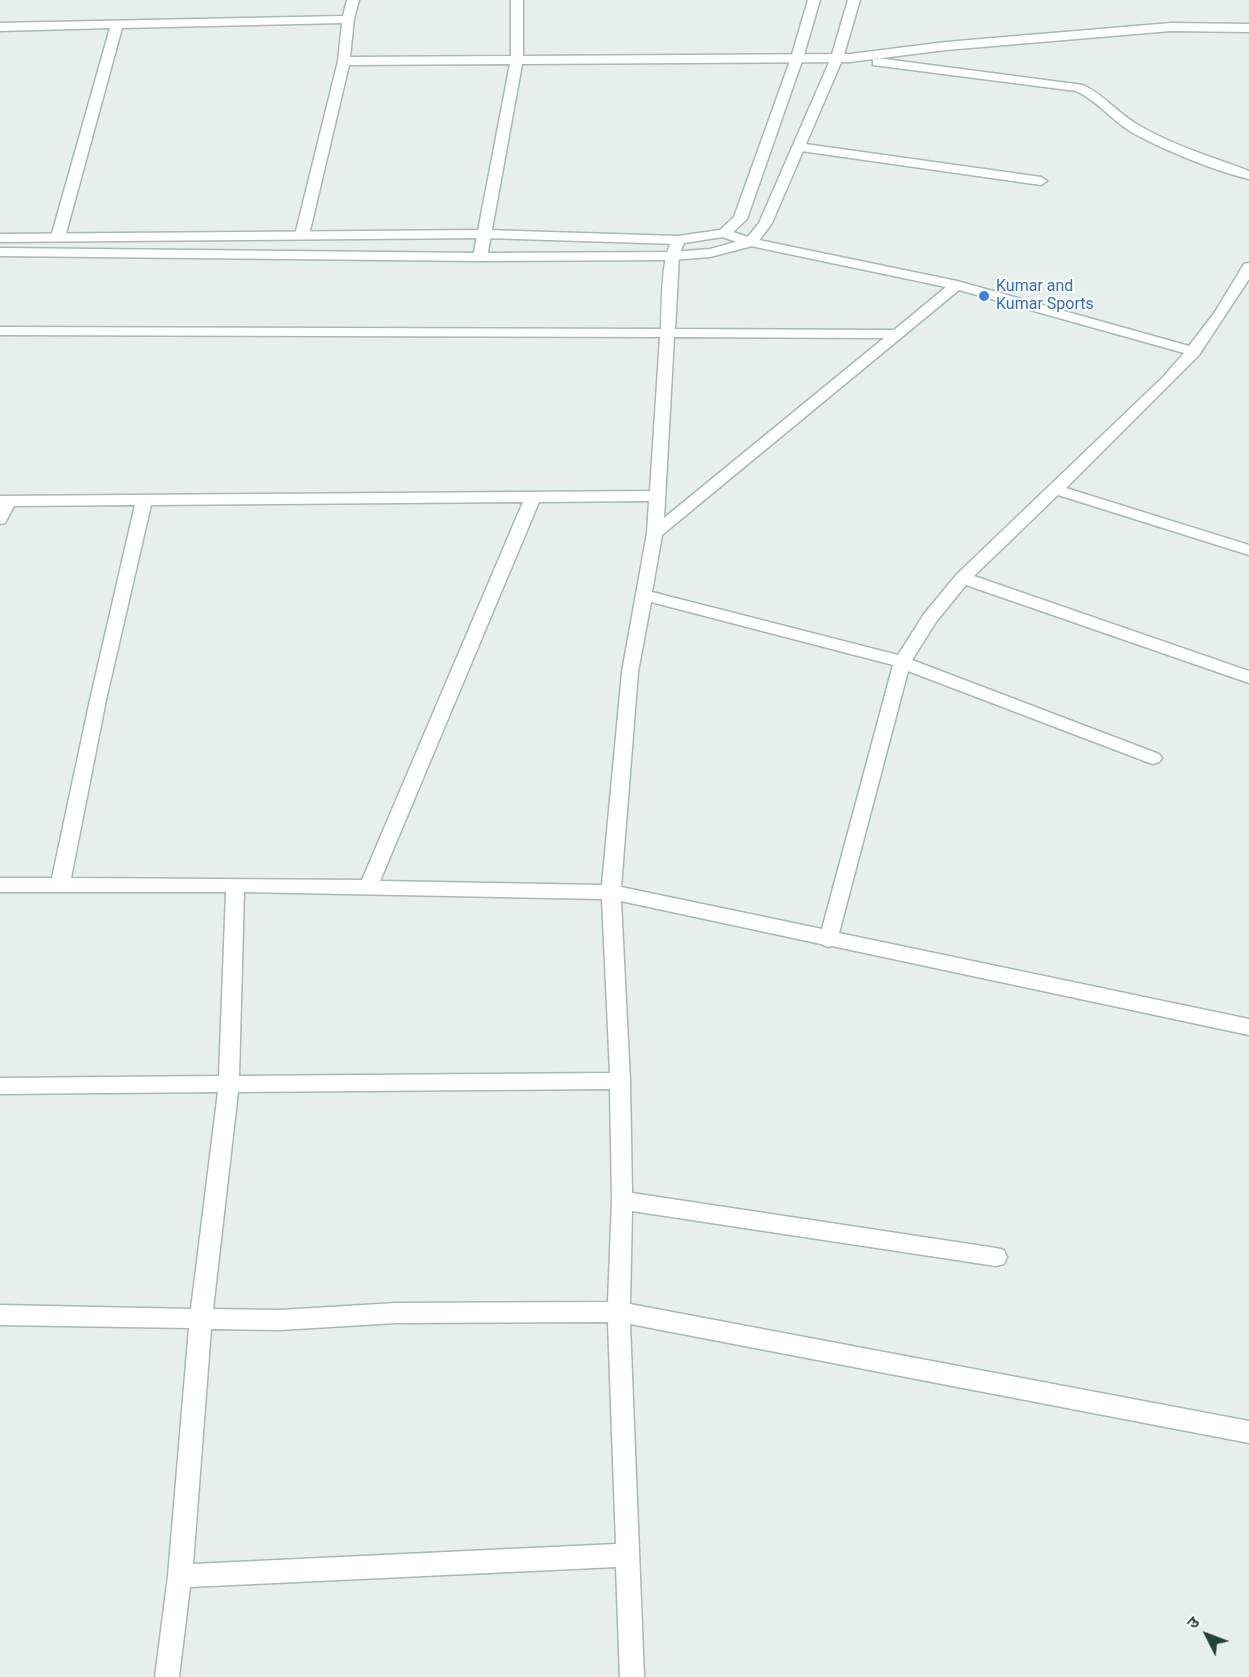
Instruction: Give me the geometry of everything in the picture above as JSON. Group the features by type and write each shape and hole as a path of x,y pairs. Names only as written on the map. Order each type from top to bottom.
{"street":[{"path":"302,235 344,61 348,19 353,0"},
{"path":"480,257 517,60 517,0"},
{"path":"0,252 480,257 675,248 723,233 740,219 797,58 814,0"},
{"path":"0,238 485,234 675,248 710,253 752,242 765,223 798,147 843,58 854,0"},
{"path":"0,27 348,19"},
{"path":"58,237 117,25"},
{"path":"344,61 843,58 946,46 1171,27 1249,28"},
{"path":"843,58 1079,88 1101,98 1131,126 1149,136 1249,175"},
{"path":"798,147 1041,181"},
{"path":"723,233 752,242 957,285 1194,352"},
{"path":"632,1677 619,1312 622,1200 620,1081 611,892 630,672 655,533 666,335 675,248"},
{"path":"828,940 902,662 930,618 963,578 1168,380 1194,352 1228,303 1249,267"},
{"path":"655,533 957,285"},
{"path":"0,331 897,334"},
{"path":"1054,489 1249,550"},
{"path":"0,519 4,501 657,496"},
{"path":"368,888 533,497"},
{"path":"60,885 98,700 144,501"},
{"path":"963,578 1249,677"},
{"path":"644,594 902,662 1153,758"},
{"path":"0,885 235,885 611,892 828,940 1249,1027"},
{"path":"167,1677 180,1576 201,1319 229,1084 235,885"},
{"path":"0,1086 620,1081"},
{"path":"622,1200 996,1257"},
{"path":"0,1315 280,1320 396,1313 619,1312 1249,1432"},
{"path":"180,1576 626,1556"}],"place":[{"name":"Kumar and Kumar Sports","path":"984,296"}]}
